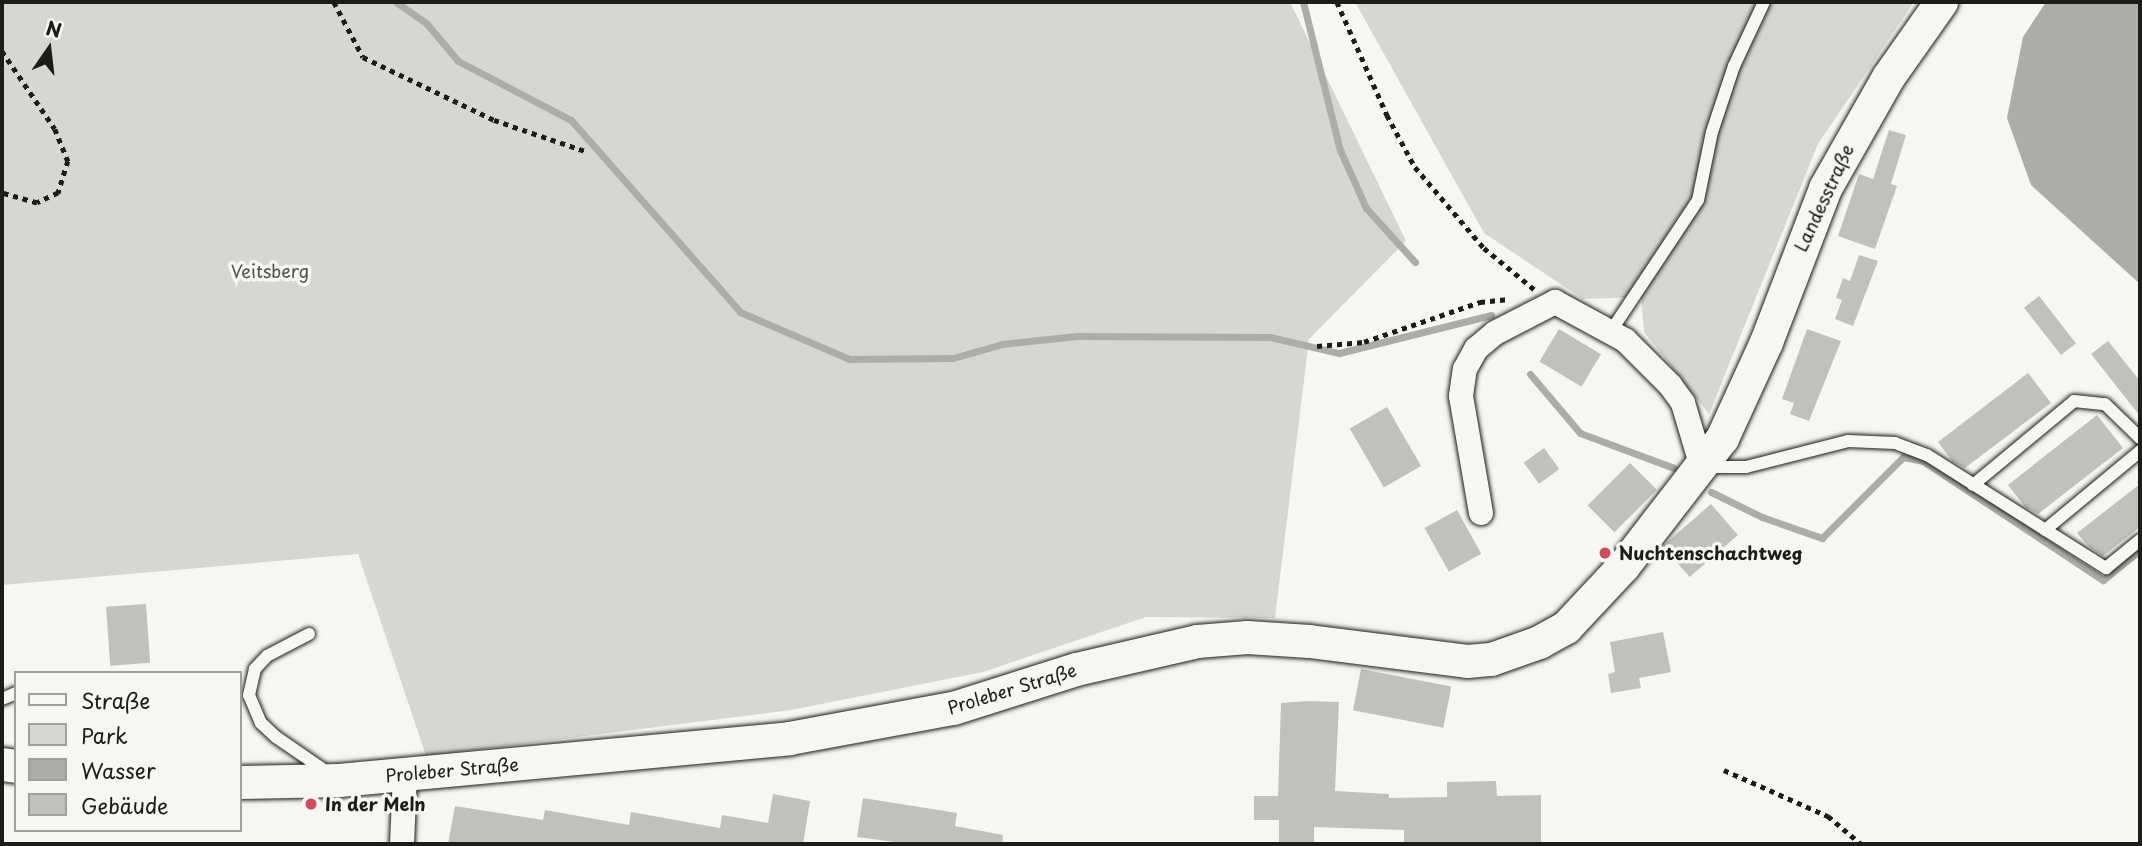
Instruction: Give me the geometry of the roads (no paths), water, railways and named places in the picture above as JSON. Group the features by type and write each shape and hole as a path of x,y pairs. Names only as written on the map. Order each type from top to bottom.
{"main road":[{"name":"Landesstraße","path":"1738,411 1825,188 1888,77 1941,2"},
{"name":"Proleber Straße","path":"242,782 339,780 715,747 873,724 953,708 1076,669 1197,640 1247,637 1442,660 1491,659 1566,627 1623,566 1703,467 1738,411"}],"street":[{"path":"1481,513 1461,396 1465,369 1476,349 1495,333 1555,302 1611,331 1661,376 1683,403 1703,467"},
{"path":"402,844 405,775"}],"lane":[{"path":"1611,331 1698,200 1716,119 1734,65 1764,2"},
{"path":"1973,485 2074,401 2105,404 2140,438"},
{"path":"1703,467 1746,467 1848,441 1895,443 1927,455 2106,568 2140,540"},
{"path":"2045,530 2140,451"},
{"path":"309,634 267,656 255,669 249,695 261,723 276,737 339,780"}],"water":[{"path":"2046,2 2140,2 2140,284 2031,185 2007,118 2023,37"}],"waterway":[{"path":"396,2 427,24 458,61 571,120 740,312 849,359 953,358 1002,344 1077,336 1270,337 1339,353 1491,315"},
{"path":"1303,2 1340,150 1366,208 1415,262"},
{"path":"1530,374 1580,433 1674,468"},
{"path":"1711,492 1762,517 1822,538 1903,457 1923,461 2103,580 2140,550"}],"place":[{"name":"Nuchtenschachtweg","path":"1605,553"},
{"name":"In der Meln","path":"311,804"}],"park label":[{"name":"Veitsberg","path":"270,271"}]}
